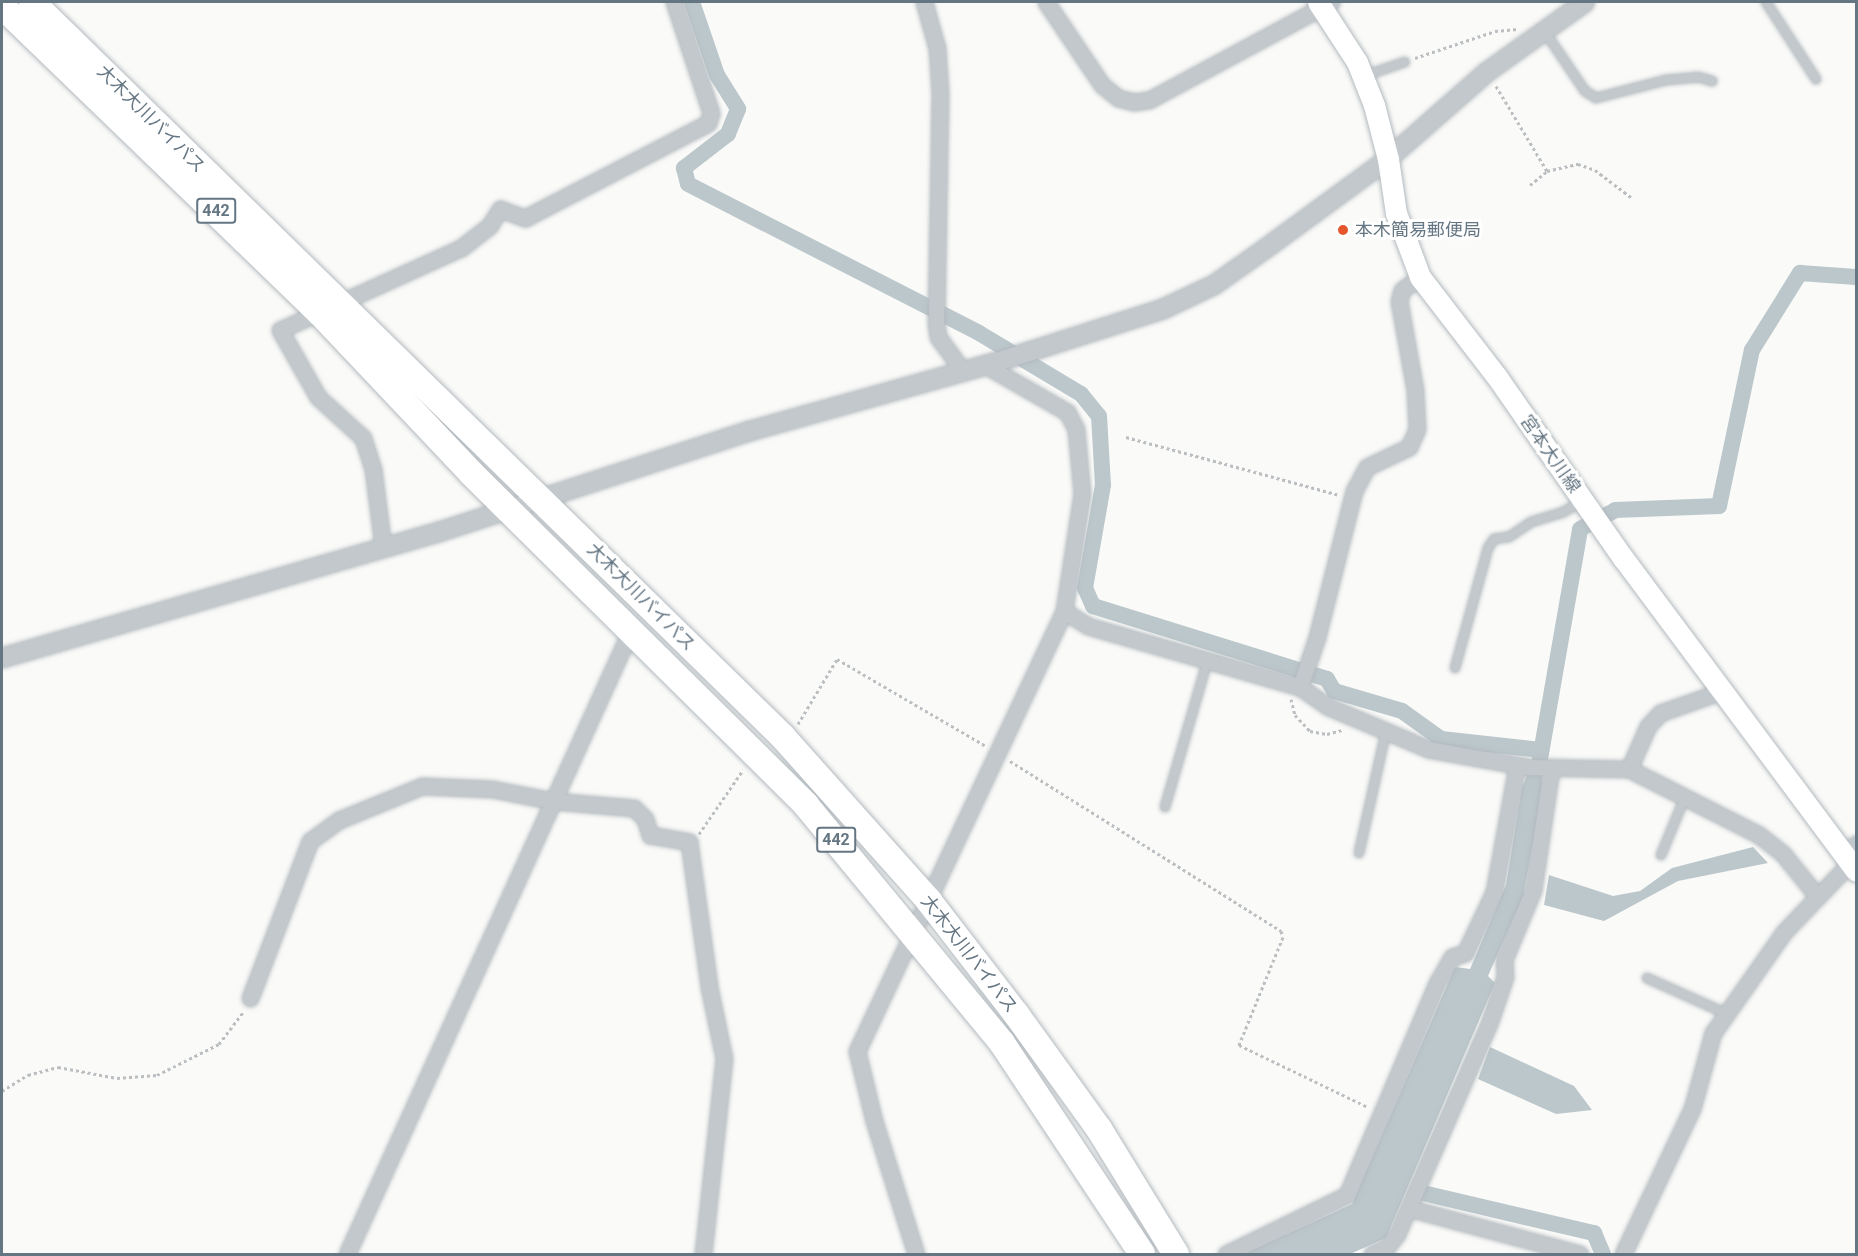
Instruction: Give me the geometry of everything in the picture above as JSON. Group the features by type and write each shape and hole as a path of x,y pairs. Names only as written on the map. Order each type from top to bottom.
{"highway":[{"name":"大木大川バイパス","path":"19,8 329,309 442,404 496,458 543,500 783,738 929,901 1099,1129 1176,1254"},
{"name":"大木大川バイパス","path":"329,309 423,424 759,756 916,934 1002,1043 1142,1254"}],"main road":[{"name":"宮本大川線","path":"1324,4 1363,76 1388,159 1396,213 1420,277 1722,691 1852,858"}],"street":[{"path":"383,547 373,469 363,438 318,397 280,330 474,241 500,209 525,218 708,123 711,113 674,2"},
{"path":"924,2 938,48 940,93 936,322 938,337 963,371"},
{"path":"1046,2 1102,85 1118,98 1134,102 1149,100 1324,4"},
{"path":"2,658 213,600 543,500 750,431 991,363 1163,309 1214,285 1388,159 1487,72 1585,2"},
{"path":"1297,683 1309,660 1352,499 1367,467 1409,447 1414,440 1418,420 1415,390 1399,301 1402,290 1420,277"},
{"path":"916,1254 874,1120 857,1051 916,934 929,901 1064,611 1082,494 1076,429 1067,412 991,363"},
{"path":"1064,611 1088,626 1206,662 1297,683 1329,707 1452,756 1547,768 1629,769 1759,835 1783,854 1817,896"},
{"path":"347,1254 631,630"},
{"path":"1629,769 1648,726 1660,713 1722,691"},
{"path":"1226,1254 1347,1195 1437,983 1452,957 1465,952 1494,891 1523,766"},
{"path":"1372,1254 1392,1241 1490,1021 1505,978 1504,960 1533,890 1547,768"},
{"path":"250,998 310,841 320,832 392,796 422,786 492,789 553,801 634,808 645,819 650,835 689,842 709,987 724,1058 703,1254"},
{"path":"1623,1254 1692,1109 1713,1034 1725,1013 1771,948 1852,858"},
{"path":"1408,1208 1580,1254"}],"lane":[{"path":"1766,2 1816,79"},
{"path":"1544,31 1585,91 1596,98 1666,80 1698,77 1712,81"},
{"path":"1363,76 1405,62"},
{"path":"1455,668 1488,548 1494,539 1509,537 1531,522 1563,513 1583,501"},
{"path":"1165,807 1206,662"},
{"path":"1359,853 1387,729"},
{"path":"1660,855 1685,797"},
{"path":"1647,978 1725,1013"}],"path":[{"path":"1405,62 1495,31 1544,31"},
{"path":"1487,72 1547,171"},
{"path":"1530,185 1547,171 1578,164 1595,170 1632,198"},
{"path":"1126,437 1352,499"},
{"path":"783,738 798,724 837,659 999,754 1281,931 1283,937 1239,1037 1239,1045 1381,1113"},
{"path":"1297,683 1295,715 1310,731 1327,734 1359,719"},
{"path":"689,842 703,830 747,763 759,756"},
{"path":"2,1091 28,1075 58,1067 117,1078 157,1075 219,1044 241,1018 250,998"}],"shaded area":[{"path":"1528,773 1541,774 1543,788 1523,897 1488,976 1495,983 1386,1238 1350,1254 1244,1254 1352,1204 1455,967 1470,969 1506,885 1522,787"},
{"path":"1753,847 1768,863 1678,881 1604,921 1544,905 1549,875 1613,896 1640,891 1672,868"},
{"path":"1490,1047 1574,1086 1592,1110 1556,1114 1478,1079"}],"waterway":[{"path":"692,2 717,75 738,109 728,134 684,168 688,184 979,333 1081,394 1099,416 1103,485 1085,588 1093,606 1327,679 1334,691 1402,711 1441,739 1541,750"},
{"path":"1540,759 1580,529 1615,510 1719,506 1752,350 1800,273 1856,277"},
{"path":"1423,1193 1594,1233 1603,1254"}],"place":[{"name":"本木簡易郵便局","path":"1343,230"}]}
